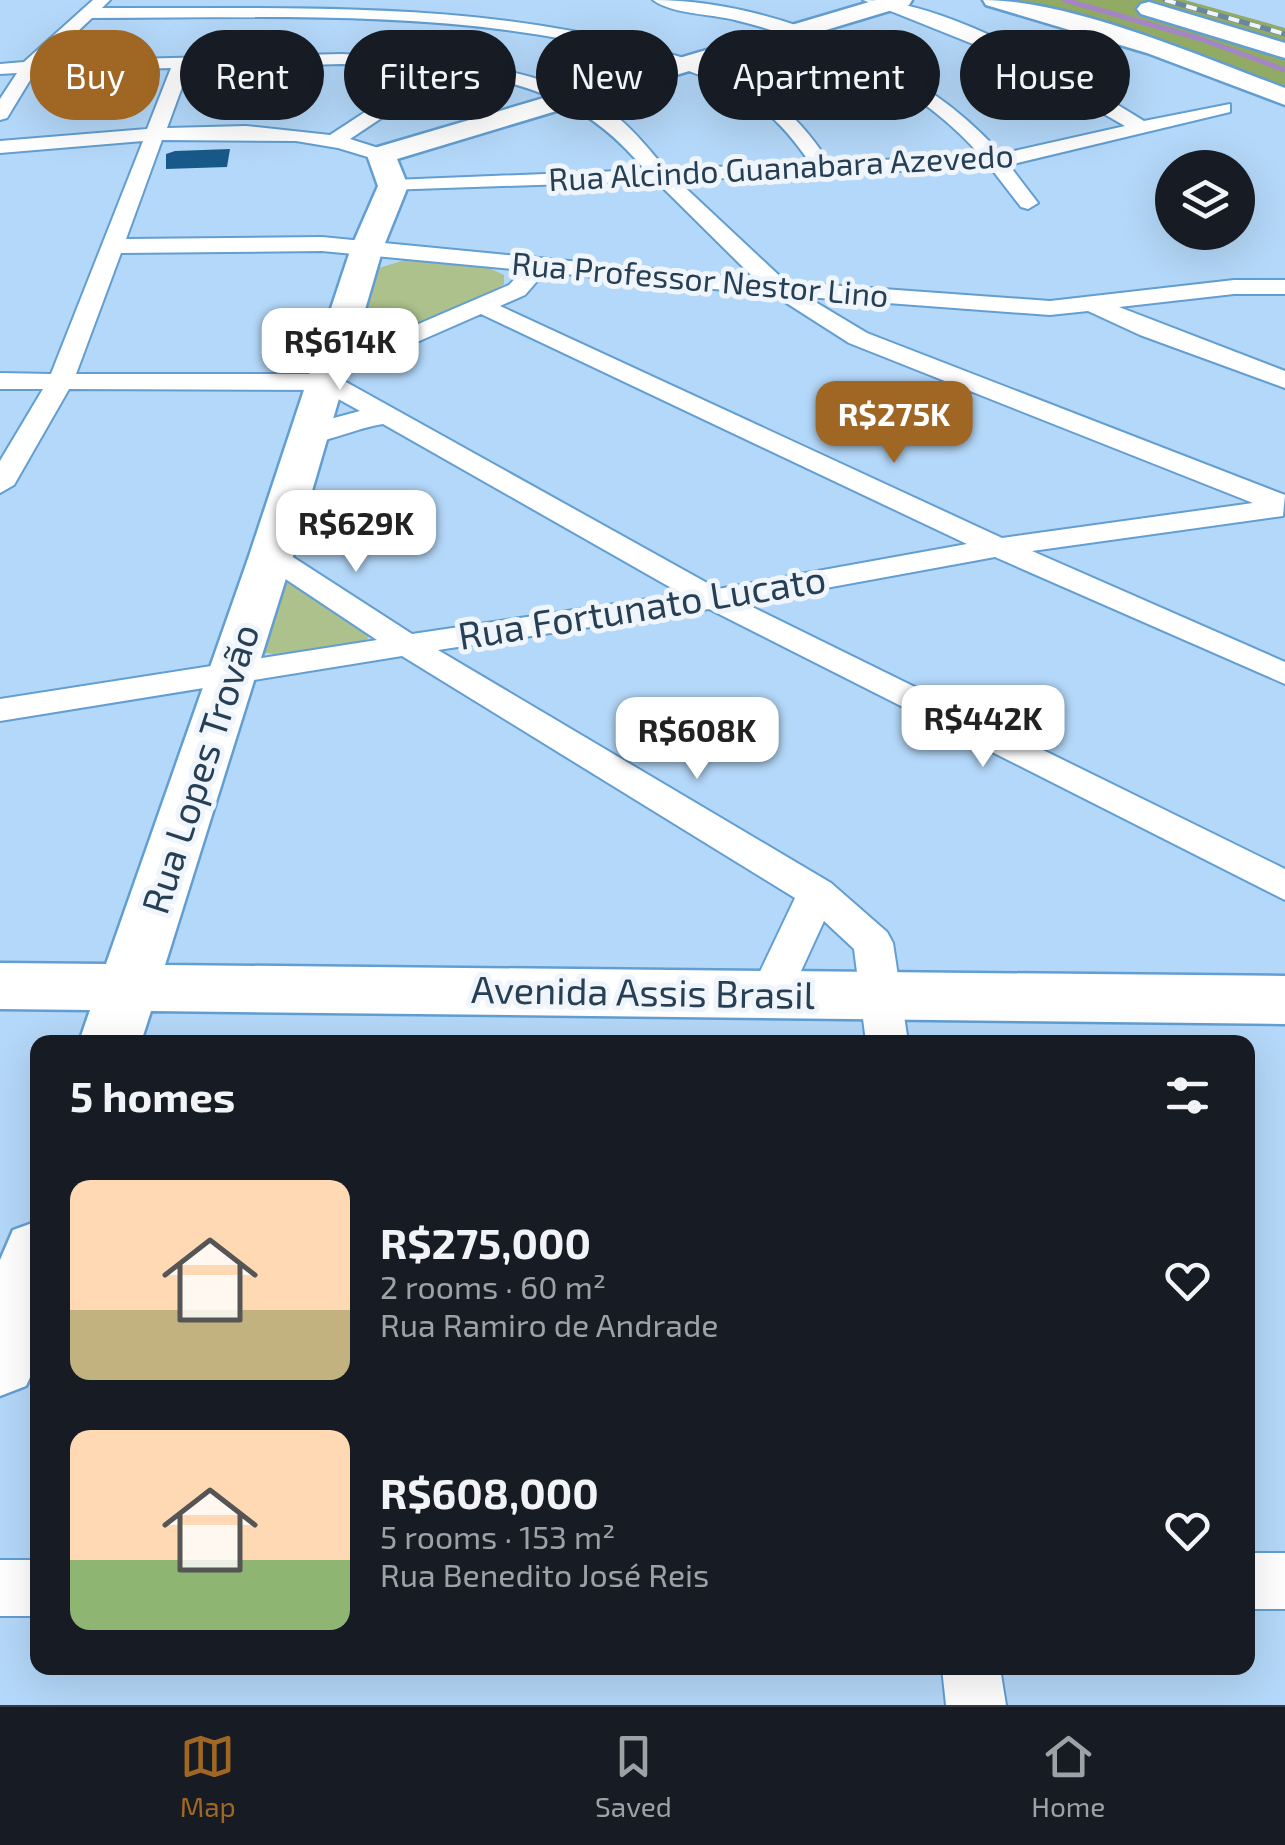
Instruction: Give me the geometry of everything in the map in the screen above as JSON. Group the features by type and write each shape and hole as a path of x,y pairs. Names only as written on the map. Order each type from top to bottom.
{"main road":[{"path":"994,0 1156,48 1285,97"},
{"path":"1120,0 1285,51"},
{"path":"799,30 886,1"},
{"path":"1064,21 1223,108 1254,119"},
{"path":"678,66 698,60"},
{"path":"1181,84 1200,78 1239,80"},
{"path":"387,170 536,111"},
{"name":"Rua Lopes Trovão","path":"119,1015 271,556 367,248 387,170"},
{"name":"Avenida Assis Brasil","path":"0,986 119,1015 770,994 884,1019 1285,1000"},
{"path":"0,1361 30,1275"}],"street":[{"path":"69,30 102,0"},
{"path":"661,0 778,30"},
{"path":"886,1 1021,56 1138,126"},
{"path":"500,30 534,8"},
{"path":"87,13 376,11 511,23 636,48 686,64 768,104 799,132 824,169"},
{"path":"0,69 30,66"},
{"path":"0,114 30,66"},
{"path":"0,485 61,380 180,68"},
{"path":"940,108 997,161 1028,203"},
{"name":"Rua Alcindo Guanabara Azevedo","path":"0,147 154,136 282,134 337,140 387,170 662,175 997,161 1223,108"},
{"path":"337,140 367,120"},
{"path":"608,120 627,134 662,175 776,288 825,322"},
{"name":"Rua Professor Nestor Lino","path":"115,246 322,244 696,281 1050,308 1097,306 1216,289 1285,287"},
{"path":"0,381 328,376 518,290 538,267"},
{"path":"696,281 825,322 1285,505"},
{"path":"825,322 832,304 850,293"},
{"path":"482,306 998,547 1285,674"},
{"path":"1097,306 1285,380"},
{"path":"344,321 353,329 370,334 417,334"},
{"path":"328,376 391,416 713,599 1280,887"},
{"path":"308,438 331,425 391,416"},
{"name":"Rua Fortunato Lucato","path":"0,710 713,599 998,547 1285,505"},
{"path":"921,511 921,561"},
{"path":"1082,535 1078,547 1086,585"},
{"path":"271,556 407,646 817,893 873,943 884,1019"},
{"path":"770,994 817,893"},
{"path":"1255,1581 1285,1581"},
{"path":"0,1588 30,1588"},
{"path":"972,1675 976,1705"}],"green space":[{"path":"1016,0 1185,0 1285,28 1285,90 1130,30"},
{"path":"405,260 487,267 504,275 504,284 452,313 412,327 392,331 356,325 372,270"},
{"path":"283,579 296,580 372,633 363,644 274,654 258,652"}],"building":[{"path":"230,149 227,167 166,169 166,154 175,151"}],"waterway":[{"path":"1065,0 1201,39 1285,70"}],"railway":[{"path":"1165,0 1285,34"}]}
